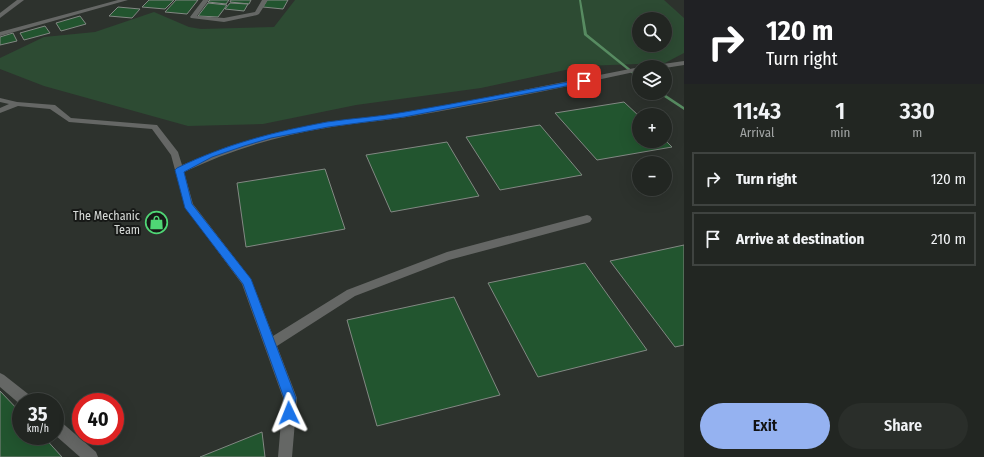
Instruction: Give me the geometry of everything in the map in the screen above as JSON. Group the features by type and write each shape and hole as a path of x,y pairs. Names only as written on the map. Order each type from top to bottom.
{"street":[{"path":"0,16 20,0"},
{"path":"0,34 125,0"},
{"path":"206,0 193,17 224,20 257,13 265,0"},
{"path":"672,65 684,63"},
{"path":"180,170 216,153 271,136 328,125 404,115 632,71"},
{"path":"0,100 16,104 52,107 69,120 154,127 175,154 188,205 247,282 290,398 285,457"},
{"path":"0,111 16,104"},
{"path":"270,344 350,293 447,256 587,219"},
{"path":"0,379 16,393"},
{"path":"64,434 91,457"}],"green space":[{"path":"295,0 664,0 684,18 684,53 671,60 632,60 632,64 584,66 481,88 356,105 263,124 188,126 44,86 0,69 0,58 44,37 95,32 154,12 189,27 201,29 274,27"}],"building":[{"path":"149,0 174,0 165,9 142,7"},
{"path":"176,0 198,0 187,14 165,12"},
{"path":"210,0 229,0 226,4 208,2"},
{"path":"231,0 251,0 249,4 230,2"},
{"path":"267,0 288,0 283,9 263,7"},
{"path":"208,3 227,5 218,17 198,16"},
{"path":"230,3 248,4 244,11 225,9"},
{"path":"118,7 140,9 132,18 109,16"},
{"path":"80,16 86,24 61,31 56,23"},
{"path":"45,26 50,33 24,40 20,33"},
{"path":"13,33 17,41 0,45 0,37"},
{"path":"624,102 632,109 632,148 666,148 597,160 555,113"},
{"path":"540,125 582,175 500,190 466,137"},
{"path":"447,142 479,196 391,212 366,155"},
{"path":"325,169 345,229 246,247 237,183"},
{"path":"684,245 684,345 675,347 610,261"},
{"path":"585,263 647,350 538,377 488,283"},
{"path":"454,297 500,395 377,426 347,320"},
{"path":"0,391 12,404 12,445 51,445 62,457 0,457"},
{"path":"262,432 265,457 200,457"}],"waterway":[{"path":"580,0 585,34 632,72"},
{"path":"670,100 684,109"}],"place":[{"name":"The Mechanic Team","path":"156,223"}],"route":[{"path":"289,413 290,398 247,282 188,205 180,170 210,156 242,144 271,136 312,127 404,115 584,81"}]}
